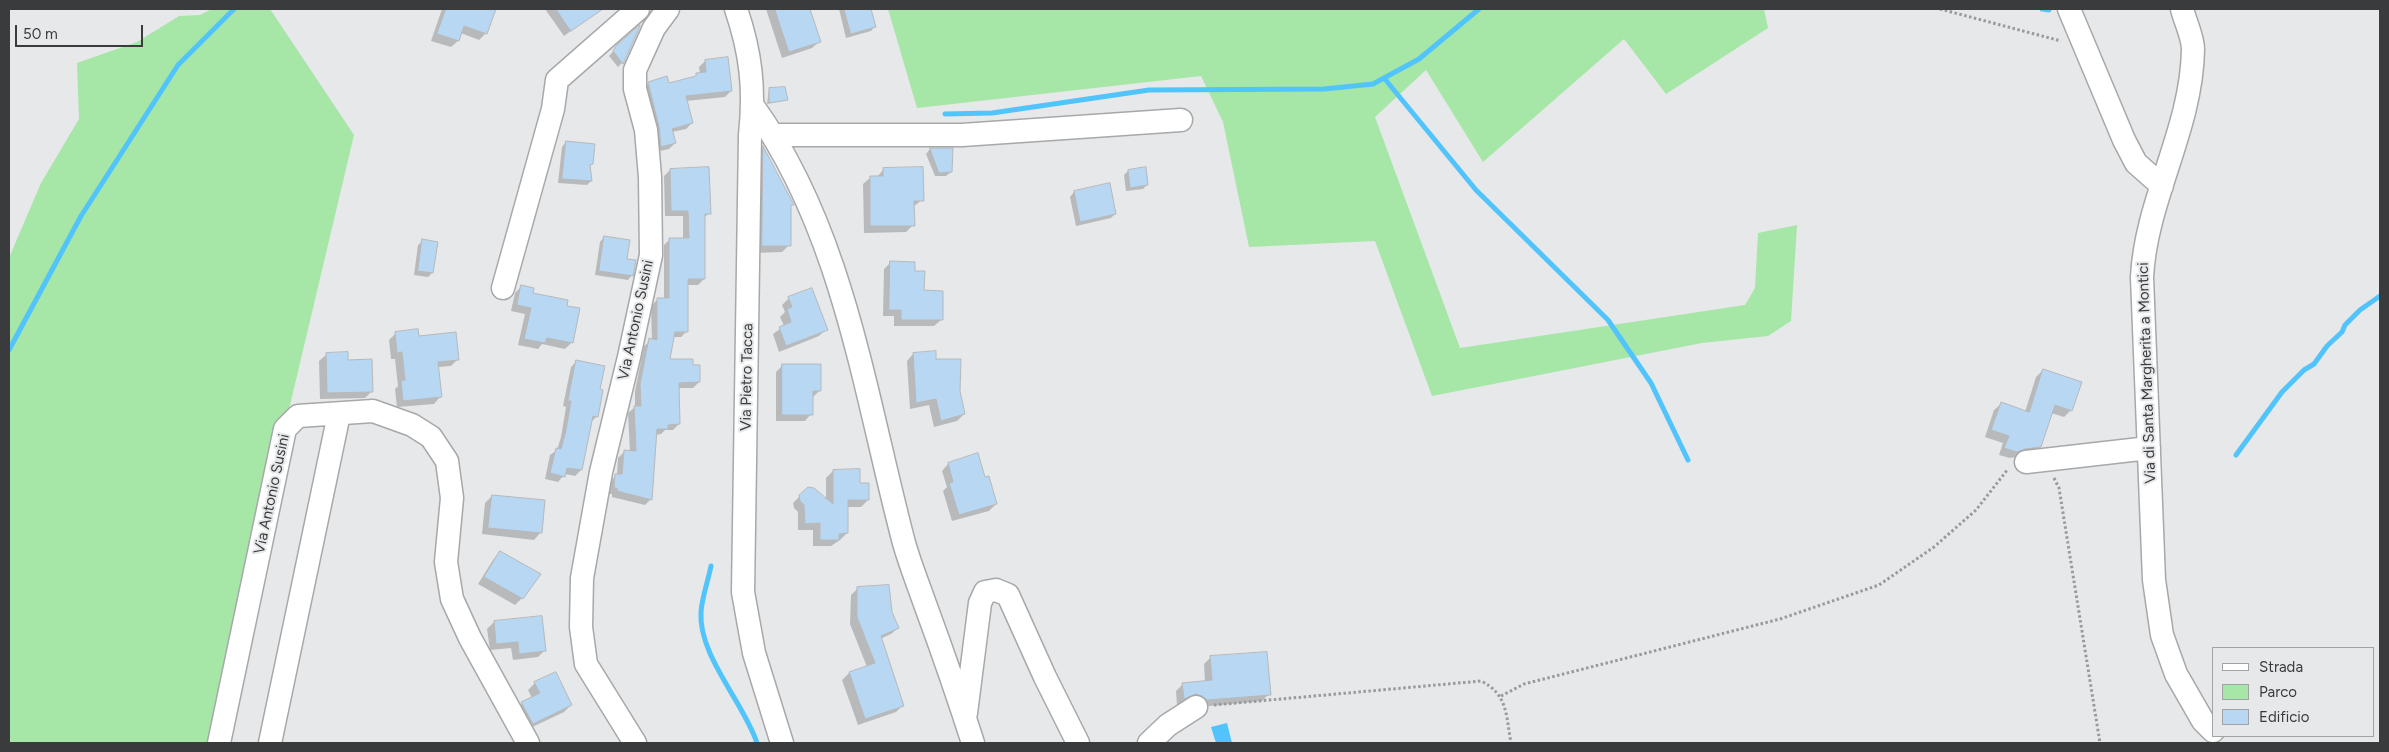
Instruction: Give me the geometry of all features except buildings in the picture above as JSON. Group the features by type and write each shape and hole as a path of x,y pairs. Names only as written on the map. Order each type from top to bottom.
{"street":[{"path":"503,288 553,109 557,80 638,9"},
{"name":"Via Antonio Susini","path":"636,743 586,664 582,627 582,578 601,472 629,358 651,255 650,177 646,130 636,89 635,70 654,28 668,9"},
{"name":"Via Pietro Tacca","path":"736,9 750,60 753,106 750,135 743,592 754,653 782,743"},
{"path":"2069,9 2124,140 2136,163 2162,186"},
{"name":"Via di Santa Margherita a Montici","path":"2182,9 2193,47 2190,81 2181,122 2149,228 2143,255 2142,277 2148,448 2154,580 2162,635 2176,674 2203,721 2212,730"},
{"path":"753,106 773,136 806,200 844,306 905,545 974,743"},
{"path":"773,136 962,135 1181,120"},
{"name":"Via Antonio Susini","path":"219,743 285,429 298,416 373,411 412,425 431,437 447,461 452,498 446,562 452,599 470,638 528,743"},
{"path":"270,743 339,414"},
{"path":"2026,462 2148,448"},
{"path":"966,719 980,603 985,592 996,590 1008,596 1044,677 1078,743"},
{"path":"1149,743 1168,725 1196,707"}],"path":[{"path":"1940,9 2086,48"},
{"path":"1501,696 1524,684 1780,619 1879,585 1934,547 1976,510 2013,463 2026,462"},
{"path":"2053,476 2059,488 2100,743"},
{"path":"1196,707 1481,681 1493,686 1501,696 1511,743"}],"green space":[{"path":"212,9 270,9 354,135 210,743 12,743 9,741 9,258 41,183 79,119 77,63 137,42 179,16 200,15"},
{"path":"888,9 1764,9 1768,28 1666,94 1624,39 1483,162 1426,70 1375,117 1460,348 1745,305 1755,288 1758,233 1797,225 1791,321 1768,336 1702,343 1432,396 1375,241 1249,247 1223,122 1201,76 917,108"}],"water":[{"path":"1227,723 1232,743 1216,743 1211,727"}],"waterway":[{"path":"9,350 81,216 178,65 234,9"},
{"path":"945,114 992,113 1149,90 1324,89 1373,84 1419,59 1479,9"},
{"path":"2042,9 2049,10"},
{"path":"1384,78 1476,190 1608,320 1651,383 1688,460"},
{"path":"2236,455 2282,392 2304,370 2314,364 2327,346 2342,332 2345,325 2360,310 2380,296"},
{"path":"711,566 701,612 702,628 714,662 751,728 757,743"}]}
